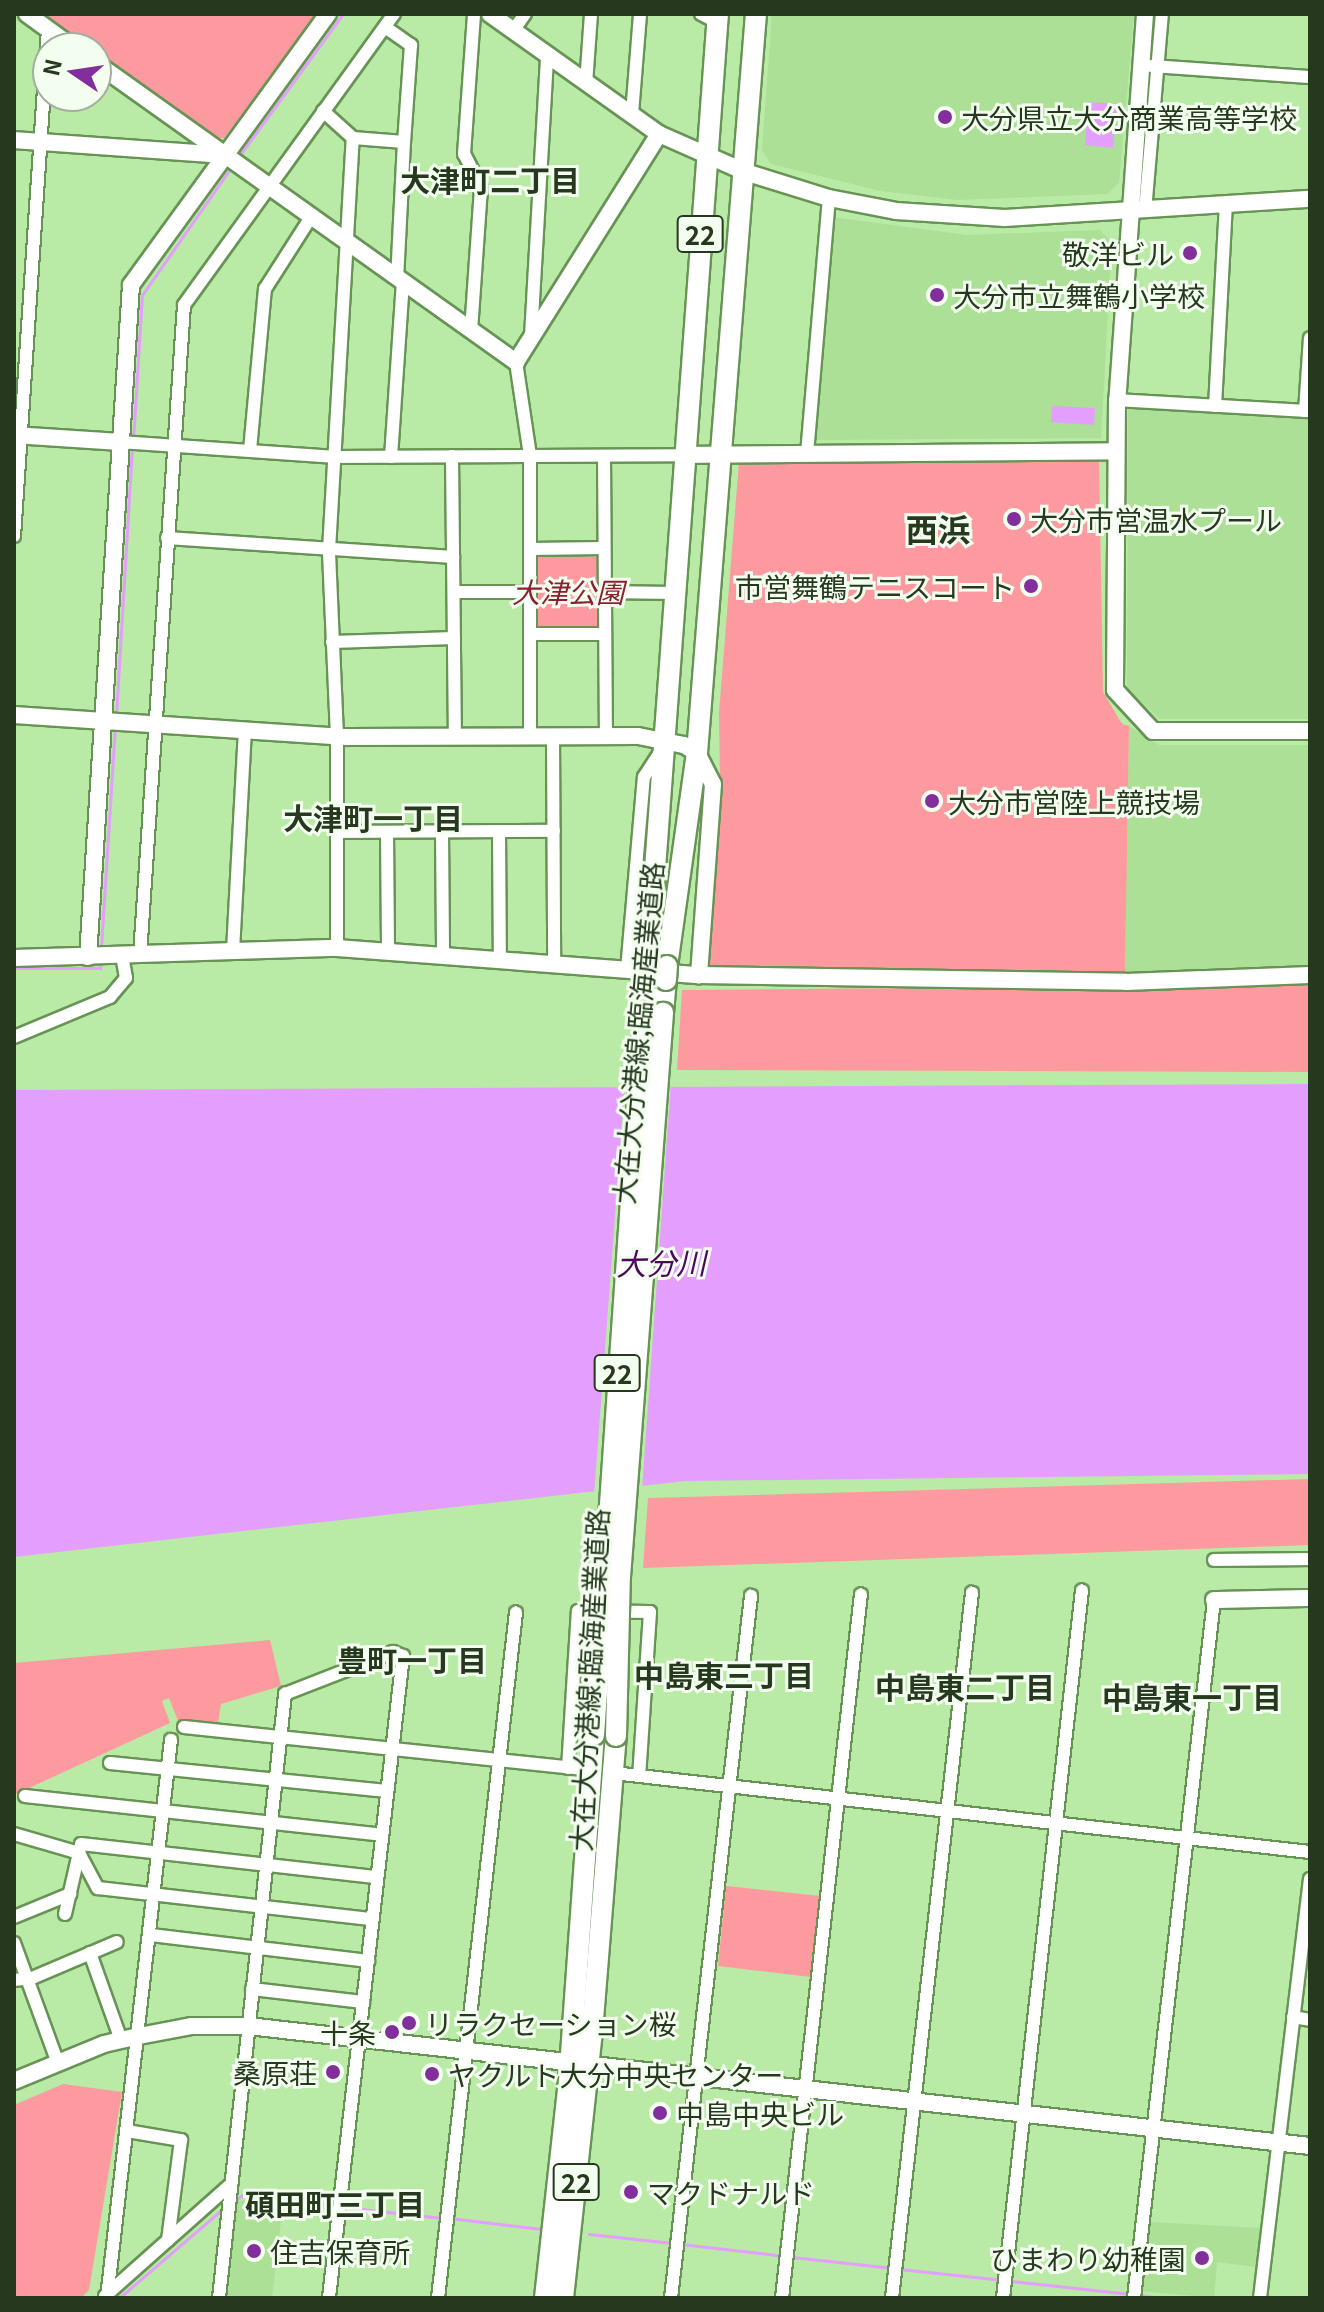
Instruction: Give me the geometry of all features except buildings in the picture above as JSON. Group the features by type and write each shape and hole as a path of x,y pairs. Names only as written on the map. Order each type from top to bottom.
{"main road":[{"name":"大在大分港線;臨海産業道路","path":"657,972 697,753 724,455 756,14"},
{"name":"大在大分港線;臨海産業道路","path":"563,2298 580,2063 591,1770 657,972 674,593 707,154 712,17"},
{"name":"大在大分港線;臨海産業道路","path":"545,2298 580,2063 613,1773 620,1577 654,1012"}],"street":[{"path":"27,14 52,32"},
{"path":"14,1037 110,997 126,978 102,956 111,721 128,443 131,285 231,160 328,14"},
{"path":"140,955 184,305 394,14"},
{"path":"471,331 481,187 464,154 474,14"},
{"path":"490,14 659,134 745,172 829,198 896,211 959,215 1136,211 1310,199"},
{"path":"513,31 525,14"},
{"path":"586,84 591,14"},
{"path":"632,114 640,14"},
{"path":"1145,14 1149,66"},
{"path":"1162,14 1149,66 1117,400 1114,685 1119,698 1148,728 1160,732 1310,731"},
{"path":"385,27 411,45 391,457"},
{"path":"14,536 17,435 48,29"},
{"path":"531,339 547,56"},
{"path":"1149,66 1310,77"},
{"path":"112,74 516,362"},
{"path":"323,111 353,138 404,142"},
{"path":"530,736 530,456 516,362 659,134"},
{"path":"337,948 337,736 329,550 332,457 353,138"},
{"path":"14,140 231,160"},
{"path":"807,454 829,198"},
{"path":"1215,406 1226,205"},
{"path":"250,450 265,289 311,217"},
{"path":"1117,400 1308,411 1310,338"},
{"path":"17,435 332,457 1115,451"},
{"path":"452,456 455,736"},
{"path":"604,456 606,736"},
{"path":"167,538 453,557"},
{"path":"530,549 604,548"},
{"path":"454,592 530,592"},
{"path":"605,592 674,593"},
{"path":"530,634 605,634"},
{"path":"332,642 454,638"},
{"path":"14,715 337,736 606,736 668,741 697,753 713,784 699,975"},
{"path":"233,951 245,730"},
{"path":"553,736 554,964"},
{"path":"627,970 644,777 668,741"},
{"path":"499,831 500,960"},
{"path":"337,832 554,831"},
{"path":"387,832 388,952"},
{"path":"442,832 443,956"},
{"path":"14,958 337,948 699,975 1126,982 1310,975"},
{"path":"1214,1560 1310,1559"},
{"path":"1004,2286 1082,1590"},
{"path":"892,2298 972,1593"},
{"path":"782,2298 861,1594"},
{"path":"671,2298 751,1596"},
{"path":"1135,2294 1214,1600 1310,1598"},
{"path":"568,1768 578,1611 650,1612 639,1776"},
{"path":"438,2298 516,1612"},
{"path":"219,2298 285,1694 393,1652 403,1656 329,2298"},
{"path":"184,1727 591,1770"},
{"path":"106,2297 151,1935 171,1740"},
{"path":"110,1763 387,1791"},
{"path":"613,1773 1310,1852"},
{"path":"25,1796 382,1835"},
{"path":"14,1834 79,1853 98,1888 372,1919"},
{"path":"65,1914 81,1844 377,1877"},
{"path":"1260,2298 1310,1879"},
{"path":"14,1917 70,1894"},
{"path":"151,1935 368,1961"},
{"path":"20,1979 117,1942"},
{"path":"14,1943 20,1979 58,2063"},
{"path":"90,1953 121,2040"},
{"path":"252,1989 363,2002"},
{"path":"1293,2017 1310,2020"},
{"path":"14,2081 121,2040 192,2026 248,2026 1310,2146"},
{"path":"127,2131 181,2140 168,2240"},
{"path":"106,2297 168,2240 231,2190"}],"shaded area":[{"name":"大分県立大分商業高等学校","path":"772,14 1134,14 1119,183 1107,194 957,200 881,191 771,164 762,150"},
{"name":"大分市立舞鶴小学校","path":"832,217 967,235 1100,230 1112,242 1101,438 815,440"},
{"path":"1128,408 1310,417 1310,719 1160,719 1127,689"},
{"path":"1129,726 1159,745 1310,745 1310,966 1125,974"},
{"name":"住吉保育所","path":"249,2199 283,2203 272,2298 226,2298 236,2202"},
{"name":"ひまわり幼稚園","path":"1150,2222 1261,2228 1256,2267 1217,2262 1214,2298 1142,2291"}],"green space":[{"path":"45,14 318,14 224,138 208,137 112,65 112,32 69,32"},
{"path":"1099,459 1103,692 1122,724 1129,726 1125,974 902,974 708,966 720,775 719,713 739,462"},
{"name":"大津公園","path":"538,553 601,557 598,628 535,626"},
{"path":"1310,985 1310,1072 677,1070 682,990"},
{"path":"1310,1479 1310,1545 643,1568 648,1498"},
{"path":"270,1640 281,1686 221,1704 218,1723 178,1721 169,1698 162,1701 170,1723 14,1795 14,1663"},
{"path":"726,1886 820,1896 811,1977 718,1966"},
{"path":"63,2084 122,2092 89,2290 81,2298 14,2298 14,2105"}],"water":[{"path":"1088,102 1117,104 1113,148 1085,145"},
{"path":"1052,406 1095,408 1094,425 1051,422"},
{"name":"大分川","path":"1310,1084 1310,1474 685,1481 14,1557 14,1090"}],"pier":[{"path":"625,1083 671,1083 642,1490 594,1495"}],"waterway":[{"path":"239,156 343,14"},
{"path":"133,441 142,295 232,166"},
{"path":"116,716 132,449"},
{"path":"101,948 115,728"},
{"path":"14,968 100,968 101,960"},
{"path":"233,2202 242,2195 335,2206"},
{"path":"119,2298 226,2206"},
{"path":"342,2207 442,2218"},
{"path":"450,2218 541,2229"},
{"path":"589,2234 673,2243"},
{"path":"681,2244 784,2256"},
{"path":"792,2257 892,2268"},
{"path":"899,2269 1003,2280"},
{"path":"1011,2281 1130,2294"},
{"path":"1138,2295 1162,2298"}],"place":[{"name":"大分県立大分商業高等学校","path":"945,117"},
{"name":"敬洋ビル","path":"1190,253"},
{"name":"大分市立舞鶴小学校","path":"937,295"},
{"name":"大分市営温水プール","path":"1014,519"},
{"name":"市営舞鶴テニスコート","path":"1031,586"},
{"name":"大分市営陸上競技場","path":"932,801"},
{"name":"リラクセーション桜","path":"409,2023"},
{"name":"十条","path":"392,2032"},
{"name":"桑原荘","path":"333,2072"},
{"name":"ヤクルト大分中央センター","path":"432,2074"},
{"name":"中島中央ビル","path":"660,2113"},
{"name":"マクドナルド","path":"631,2192"},
{"name":"住吉保育所","path":"254,2251"},
{"name":"ひまわり幼稚園","path":"1202,2258"}],"district":[{"name":"大津町二丁目","path":"490,179"},
{"name":"西浜","path":"938,528"},
{"name":"大津町一丁目","path":"373,817"},
{"name":"豊町一丁目","path":"412,1659"},
{"name":"中島東三丁目","path":"724,1674"},
{"name":"中島東二丁目","path":"965,1686"},
{"name":"中島東一丁目","path":"1192,1696"},
{"name":"碩田町三丁目","path":"335,2203"}]}
